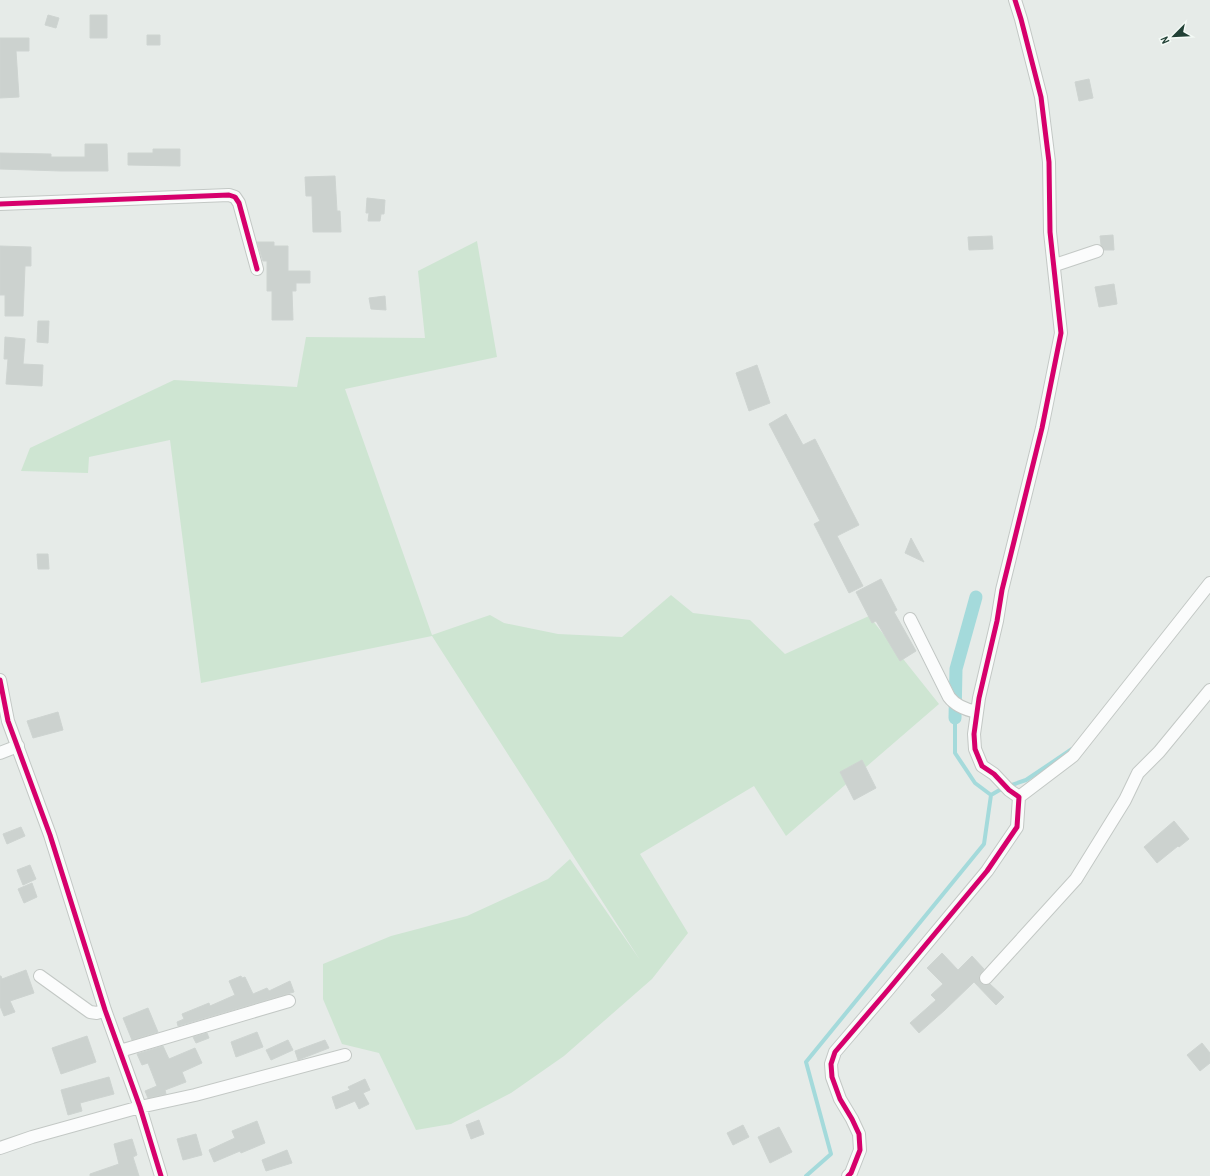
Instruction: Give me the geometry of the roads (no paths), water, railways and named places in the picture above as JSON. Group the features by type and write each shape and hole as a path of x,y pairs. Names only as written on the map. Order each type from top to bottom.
{"street":[{"path":"1015,0 1041,97 1050,162 1050,232 1055,265 1061,332 1042,428 974,712 974,734 976,749 982,766 994,774 1009,790 1019,797"},
{"path":"0,204 229,195 235,197 239,203 257,269"},
{"path":"1055,265 1097,251"},
{"path":"848,1176 851,1173 860,1150 859,1134 852,1118 840,1099 832,1077 831,1064 835,1052 987,870 1017,827 1019,797 1073,756 1210,583"},
{"path":"910,619 949,697 954,702 974,712"},
{"path":"0,680 8,721 52,842 105,1010 140,1107 161,1176"},
{"path":"986,978 1076,880 1121,806 1138,773 1159,752 1210,690"},
{"path":"0,753 18,746"},
{"path":"40,976 90,1012 97,1013 105,1010"},
{"path":"120,1052 289,1001"},
{"path":"0,1148 32,1137 140,1107 195,1095 345,1055"}],"waterway":[{"path":"955,718 956,669 976,597"},
{"path":"806,1176 831,1154 806,1062 984,844 991,795 975,783 955,753 955,718"},
{"path":"991,795 1003,788 1026,780 1072,749"}]}
